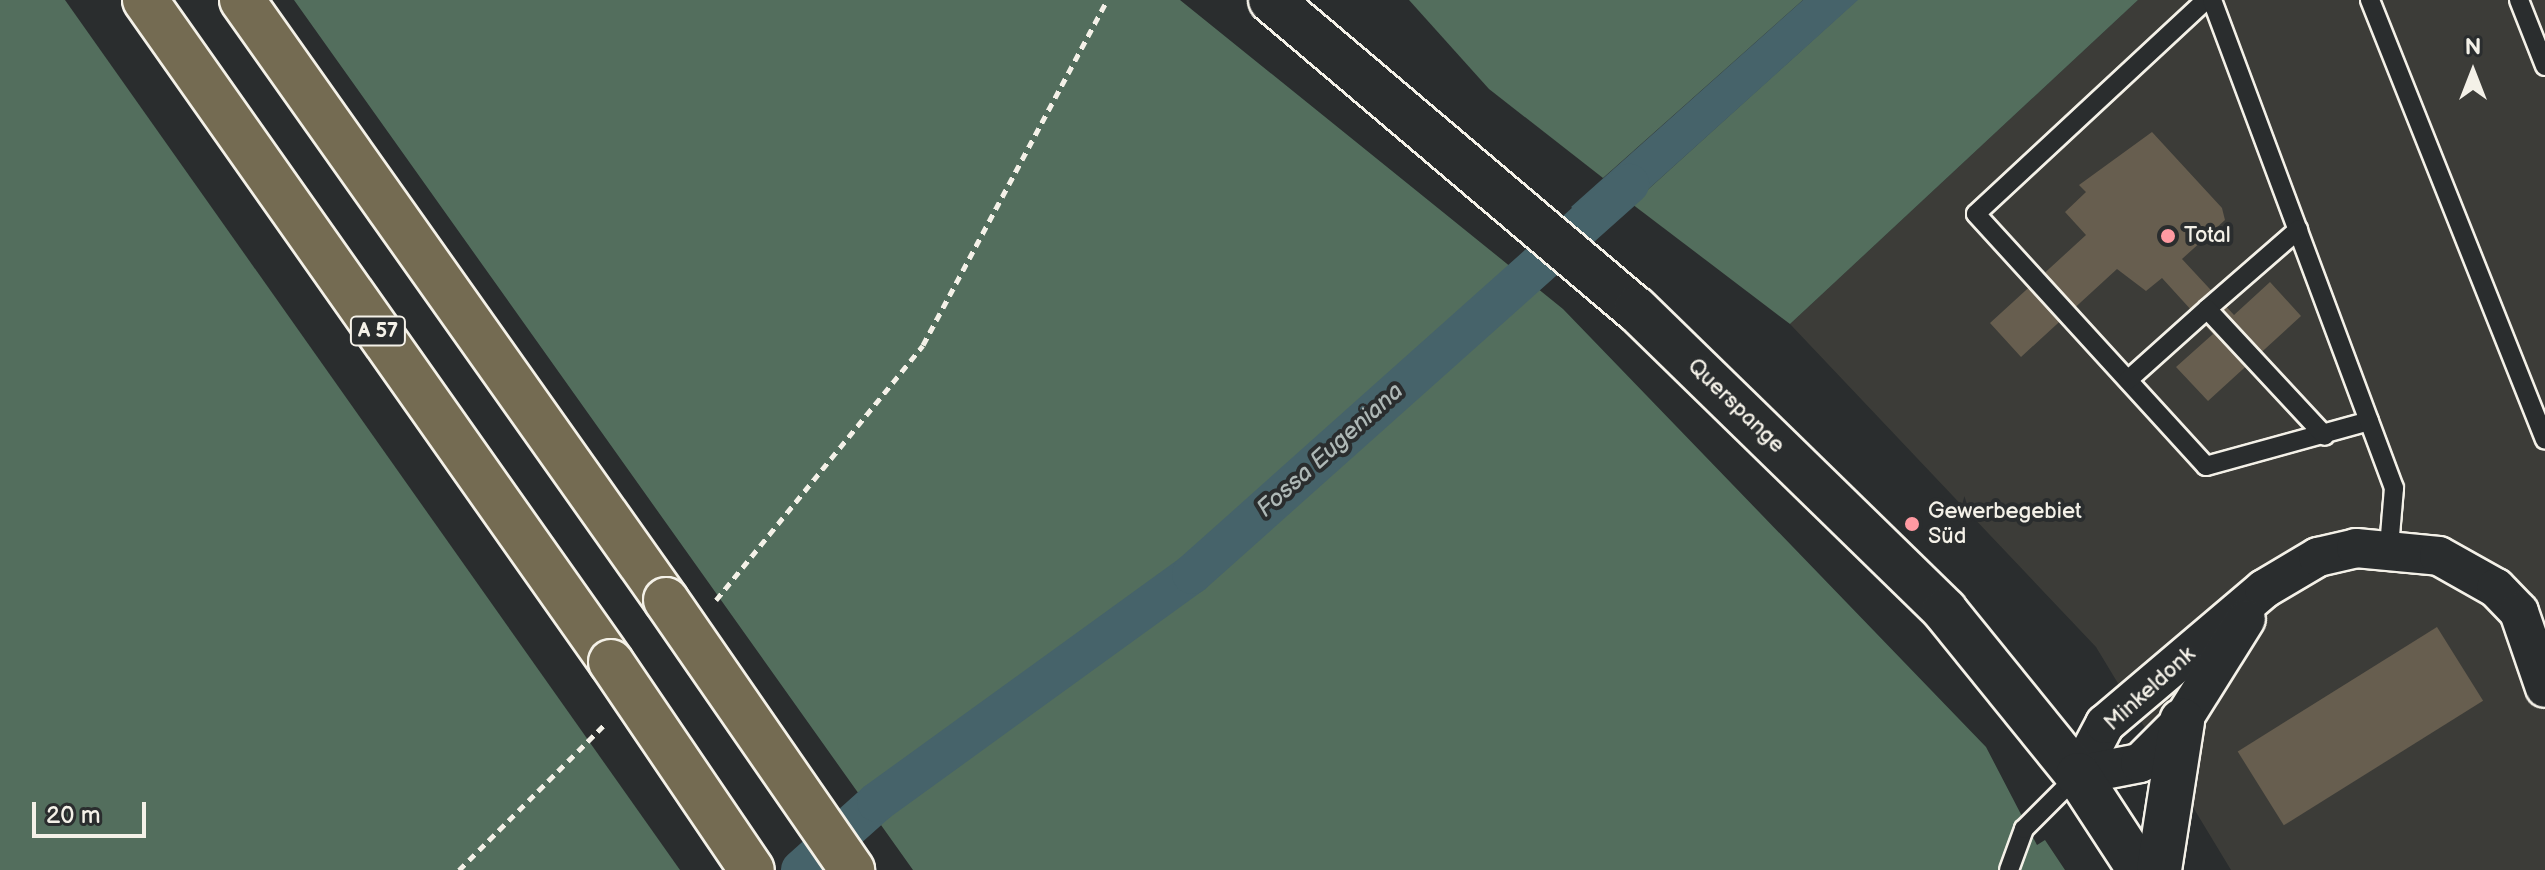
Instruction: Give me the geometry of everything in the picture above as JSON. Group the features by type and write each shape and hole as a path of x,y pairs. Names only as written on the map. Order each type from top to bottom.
{"highway":[{"name":"A 57","path":"145,0 611,662 752,870"},
{"path":"242,0 666,600 852,870"}],"street":[{"name":"Querspange","path":"1271,0 1316,20 1501,193 1636,309 1945,611 2078,775 2140,870"},
{"name":"Minkeldonk","path":"2078,775 2105,724 2264,589 2318,557 2389,548 2439,556 2496,588 2519,612 2545,688"},
{"name":"Minkeldonk","path":"2078,775 2140,763 2182,721 2264,589"},
{"path":"2159,870 2182,721"}],"lane":[{"path":"2206,0 1976,214 2206,466 2325,436 2369,421"},
{"path":"2212,0 2394,488 2389,548"},
{"path":"2370,0 2545,439"},
{"path":"2519,0 2545,66"},
{"path":"2128,380 2298,230"},
{"path":"2207,309 2325,436"},
{"path":"2009,870 2024,829 2078,775"}],"path":[{"path":"711,606 923,345 1107,0"},
{"path":"459,870 615,713"}],"shaded area":[{"path":"2138,0 2545,0 2545,870 2231,870 2096,647 1790,324"}],"green space":[{"path":"0,0 65,0 680,870 0,870"},
{"path":"294,0 1180,0 1563,309 1986,747 2037,845 2045,840 2065,870 913,870"},
{"path":"1409,0 1803,0 1603,178 1489,89"},
{"path":"1857,0 2138,0 1790,324 1632,204"}],"water":[{"path":"1803,0 1858,0 1602,231 1571,207"}],"building":[{"path":"2152,132 2222,208 2225,220 2182,259 2234,315 2270,282 2301,316 2208,401 2176,367 2213,334 2162,278 2146,291 2117,269 2021,357 1990,323 2086,235 2065,212 2086,192 2079,185"},
{"path":"2437,627 2483,701 2284,825 2238,752"}],"waterway":[{"name":"Fossa Eugeniana","path":"801,870 877,802 1192,574 1629,184"}],"place":[{"name":"Total","path":"2168,236"},
{"name":"Gewerbegebiet Süd","path":"1912,524"}]}
